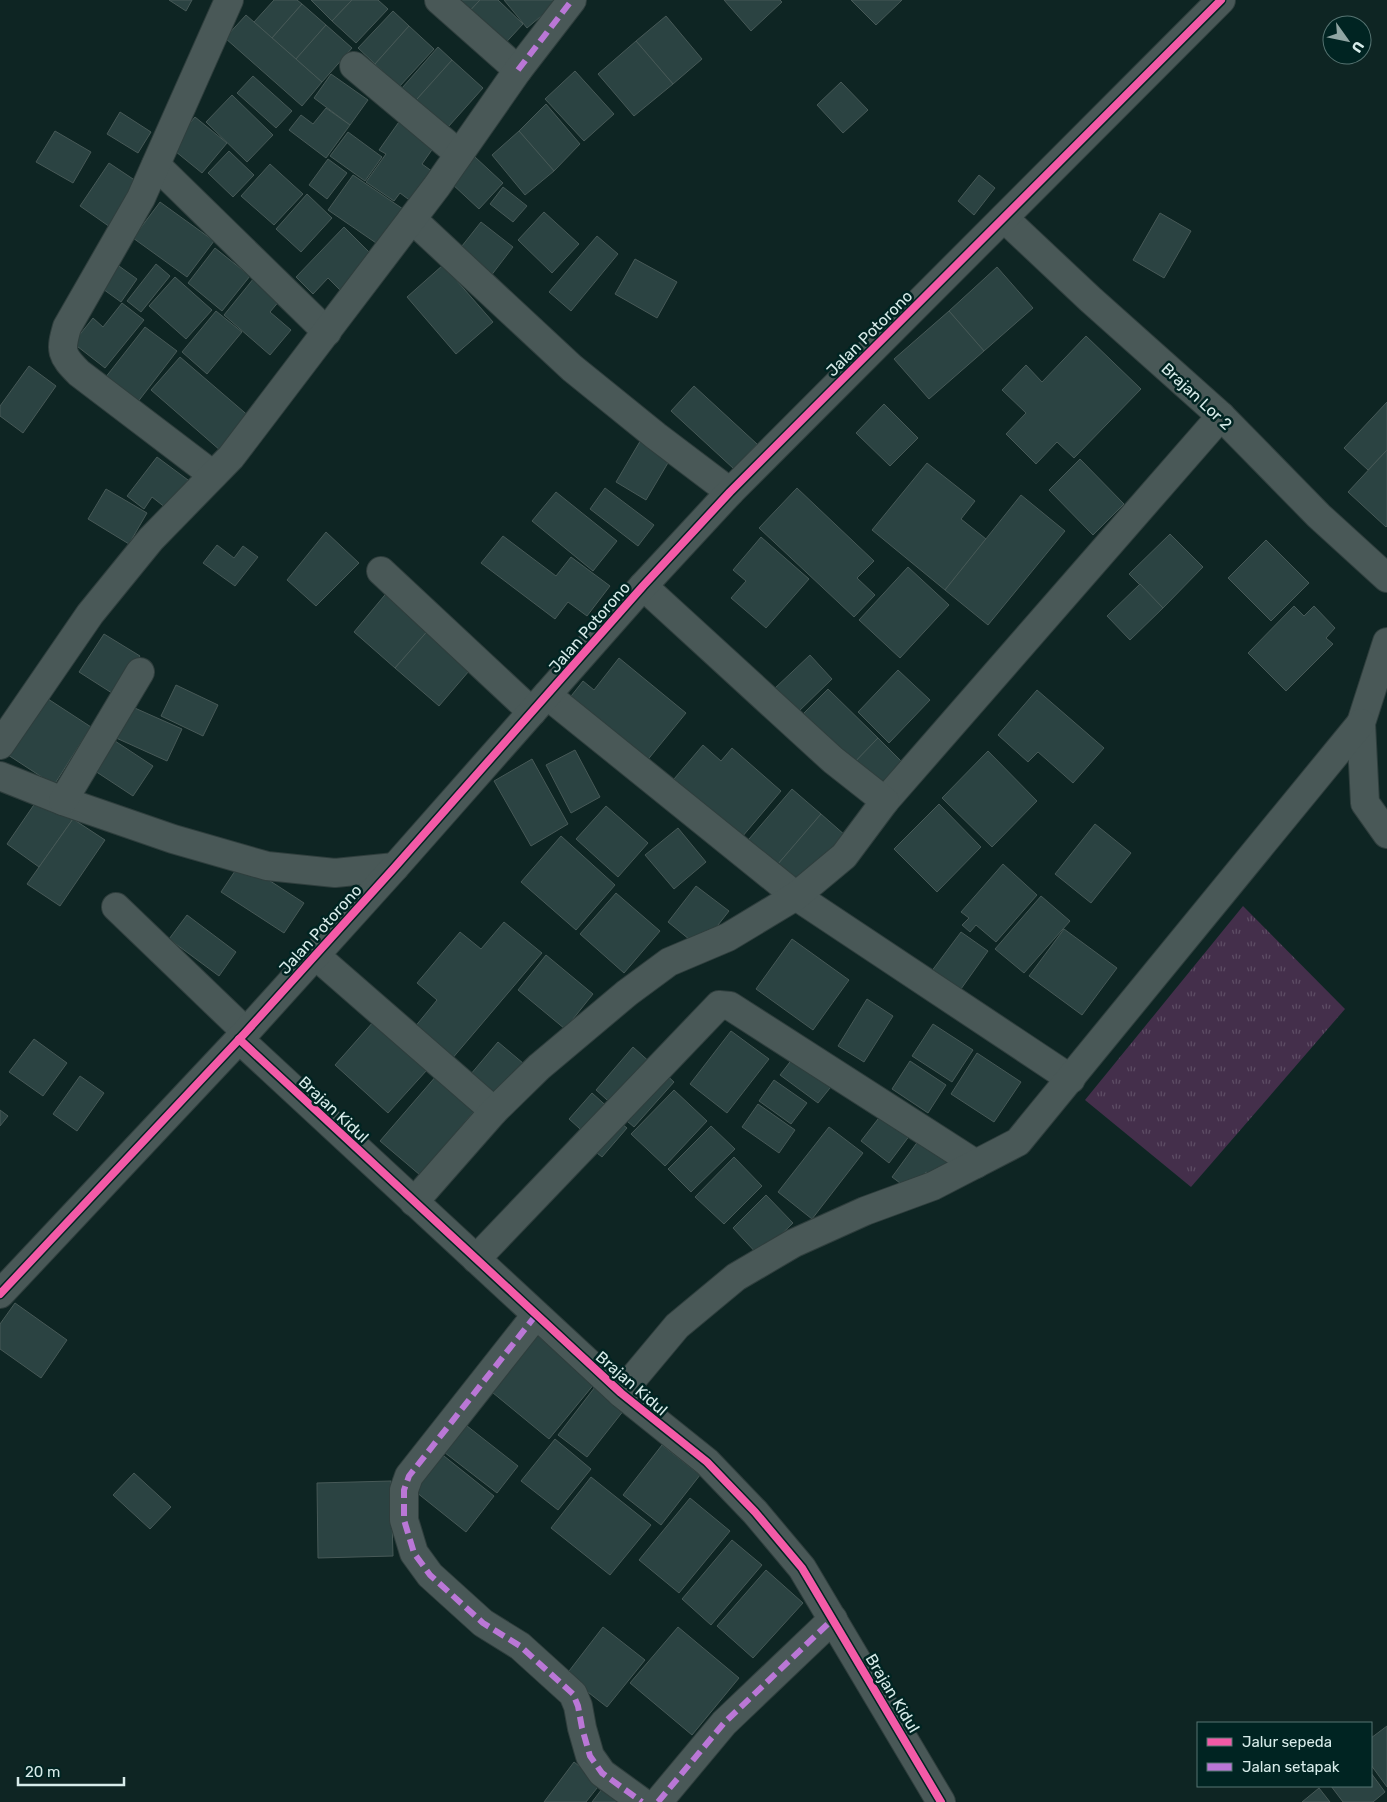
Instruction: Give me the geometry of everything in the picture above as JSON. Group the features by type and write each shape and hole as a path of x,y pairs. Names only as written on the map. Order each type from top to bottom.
{"street":[{"path":"213,475 79,373 65,360 62,344 67,327 141,198 228,0"},
{"path":"439,0 518,70"},
{"path":"0,745 90,614 151,539 232,456 412,219 518,70 572,0"},
{"name":"Jalan Potorono","path":"0,1294 315,955 643,586 730,492 1221,0"},
{"path":"354,66 459,154"},
{"path":"156,165 327,332"},
{"name":"Brajan Lor 2","path":"1004,218 1090,299 1220,416 1319,516 1387,578"},
{"path":"412,219 572,368 656,436 730,492"},
{"path":"414,1202 494,1111 539,1067 627,993 669,962 728,937 796,896 844,856 885,801 1220,416"},
{"path":"381,570 539,704 796,896 1071,1079"},
{"path":"643,586 833,760 885,801"},
{"path":"1387,643 1361,723 1365,803 1387,834"},
{"path":"63,801 140,672"},
{"path":"621,1394 677,1326 736,1277 794,1243 865,1211 933,1186 1018,1142 1361,723"},
{"path":"0,776 63,801 173,839 267,866 336,873 395,867"},
{"name":"Brajan Kidul","path":"116,907 242,1035 414,1202 621,1394 707,1462 755,1512 802,1568 941,1802"},
{"path":"315,955 494,1111"},
{"path":"476,1259 719,1005 730,1006 976,1164"},
{"path":"536,1315 409,1476 404,1490 404,1520 414,1554 430,1575 483,1623 520,1646 573,1694 578,1706 590,1756 602,1773 642,1802"},
{"path":"658,1802 724,1723 833,1619"}],"green space":[{"path":"1243,906 1345,1009 1191,1187 1085,1100"}],"building":[{"path":"169,0 192,0 186,11"},
{"path":"274,0 297,0 302,4 272,38 254,22"},
{"path":"311,0 352,0 332,21"},
{"path":"352,0 378,0 388,9 356,43 332,21"},
{"path":"445,0 480,0 464,17"},
{"path":"480,0 498,0 523,24 499,50 464,17"},
{"path":"504,0 557,0 558,2 527,28"},
{"path":"724,0 780,0 782,2 751,31"},
{"path":"851,0 902,0 876,25"},
{"path":"302,4 326,25 296,59 272,38"},
{"path":"393,11 409,26 375,64 358,48"},
{"path":"246,15 322,82 302,106 225,38"},
{"path":"666,16 702,59 673,84 636,41"},
{"path":"326,25 352,48 322,82 296,59"},
{"path":"409,26 434,49 399,87 375,64"},
{"path":"636,41 673,84 634,116 598,74"},
{"path":"438,47 452,60 409,108 395,96"},
{"path":"452,60 483,88 440,136 409,108"},
{"path":"575,71 614,114 584,141 545,99"},
{"path":"331,74 368,100 350,125 314,98"},
{"path":"253,76 292,111 276,128 237,93"},
{"path":"841,82 868,110 843,133 817,105"},
{"path":"232,95 273,135 247,162 206,122"},
{"path":"546,104 580,144 554,171 519,131"},
{"path":"326,108 350,125 326,158 289,130 301,115 313,124"},
{"path":"120,112 151,132 138,153 107,134"},
{"path":"195,117 227,143 202,173 170,147"},
{"path":"401,119 436,144 422,164 433,172 412,202 400,193 394,201 366,182 386,154 379,150"},
{"path":"55,131 91,152 73,183 36,162"},
{"path":"519,131 554,171 525,195 492,155"},
{"path":"348,132 382,157 365,181 330,156"},
{"path":"229,151 254,175 233,197 208,173"},
{"path":"475,157 503,183 479,209 451,183"},
{"path":"328,159 347,173 327,199 309,185"},
{"path":"109,163 139,183 110,227 80,206"},
{"path":"270,164 303,194 274,225 241,196"},
{"path":"353,175 403,209 379,245 328,210"},
{"path":"979,175 995,188 974,215 958,201"},
{"path":"503,187 527,206 513,222 490,204"},
{"path":"307,194 332,218 301,252 276,229"},
{"path":"160,202 214,241 187,277 133,238"},
{"path":"544,212 579,244 552,273 518,240"},
{"path":"1160,213 1191,231 1164,278 1133,260"},
{"path":"481,222 513,247 487,281 454,256"},
{"path":"344,227 375,258 342,292 328,278 313,294 296,277"},
{"path":"597,236 618,254 571,311 549,292"},
{"path":"215,248 250,276 222,311 188,283"},
{"path":"635,259 677,282 657,318 615,294"},
{"path":"112,261 137,279 121,302 96,284"},
{"path":"156,264 170,276 141,312 127,301"},
{"path":"443,265 493,322 456,354 407,297"},
{"path":"997,267 1033,308 984,351 949,311"},
{"path":"175,277 212,310 186,339 149,306"},
{"path":"254,278 280,300 270,312 291,330 270,355 224,315"},
{"path":"122,303 144,320 105,368 73,343 93,318 103,327"},
{"path":"216,311 242,332 207,374 182,352"},
{"path":"949,311 984,351 929,399 894,359"},
{"path":"145,327 177,351 137,403 105,378"},
{"path":"1086,336 1141,389 1074,458 1057,442 1036,464 1006,434 1026,413 1002,390 1026,365 1042,382"},
{"path":"180,357 251,418 221,451 151,390"},
{"path":"29,366 56,386 23,433 0,416 0,406"},
{"path":"694,386 757,444 734,469 671,411"},
{"path":"1387,402 1387,450 1368,470 1344,448"},
{"path":"884,404 918,438 890,466 856,433"},
{"path":"642,438 672,456 646,500 616,482"},
{"path":"1387,450 1387,526 1386,527 1348,492"},
{"path":"157,457 188,480 166,508 152,497 144,509 127,496"},
{"path":"1080,459 1124,504 1093,535 1049,490"},
{"path":"927,463 975,501 961,519 986,539 945,590 872,530"},
{"path":"605,488 654,525 638,546 590,509"},
{"path":"797,488 874,561 857,578 875,595 854,617 759,528"},
{"path":"106,489 147,513 129,544 88,519"},
{"path":"556,492 617,541 593,571 532,521"},
{"path":"1021,495 1065,531 988,625 945,590"},
{"path":"326,532 359,563 316,606 287,580"},
{"path":"1170,534 1203,567 1163,608 1129,574"},
{"path":"503,536 556,576 571,557 610,586 587,616 568,602 555,619 481,563"},
{"path":"761,537 809,579 766,628 731,598 746,581 733,570"},
{"path":"1266,540 1309,583 1271,621 1228,578"},
{"path":"217,545 234,558 243,546 258,557 235,586 203,563"},
{"path":"908,567 949,605 900,658 859,620"},
{"path":"1140,584 1163,608 1130,640 1107,616"},
{"path":"389,590 431,627 395,668 354,632"},
{"path":"1294,606 1304,616 1314,606 1335,628 1326,638 1333,644 1286,691 1248,653"},
{"path":"431,627 475,664 439,706 395,668"},
{"path":"104,634 140,656 115,695 79,672"},
{"path":"810,655 832,679 797,713 774,689"},
{"path":"619,658 686,713 641,768 564,705 583,681 594,690"},
{"path":"898,670 930,700 889,743 858,712"},
{"path":"176,685 218,705 203,736 161,716"},
{"path":"828,689 878,738 851,766 800,717"},
{"path":"1037,690 1104,748 1073,783 1038,752 1028,762 998,735"},
{"path":"45,697 91,727 54,785 8,755"},
{"path":"128,705 182,729 167,761 114,737"},
{"path":"878,738 909,769 881,797 851,766"},
{"path":"112,739 153,766 133,796 92,769"},
{"path":"703,745 721,761 732,748 781,791 742,837 674,779"},
{"path":"575,750 600,797 571,813 546,765"},
{"path":"988,751 1037,801 992,847 942,798"},
{"path":"532,759 568,824 531,846 494,781"},
{"path":"792,789 821,814 772,871 743,846"},
{"path":"40,796 73,819 39,867 7,844"},
{"path":"939,804 981,847 937,892 894,849"},
{"path":"606,806 648,843 618,877 576,839"},
{"path":"821,814 846,836 797,892 772,871"},
{"path":"73,819 105,840 60,906 27,884"},
{"path":"1095,824 1131,853 1091,903 1055,874"},
{"path":"678,828 706,862 674,889 645,855"},
{"path":"561,836 615,885 576,930 521,882"},
{"path":"241,862 304,903 284,933 221,892"},
{"path":"1003,864 1037,895 996,942 976,925 970,932 962,925 969,918 961,912"},
{"path":"696,886 729,911 700,948 668,922"},
{"path":"616,893 660,931 624,973 580,934"},
{"path":"1041,896 1070,921 1024,973 995,949"},
{"path":"187,915 236,952 219,976 169,939"},
{"path":"504,922 542,953 451,1060 414,1028 437,1000 417,983 460,932 481,949"},
{"path":"1064,929 1117,968 1082,1015 1029,976"},
{"path":"961,932 988,951 956,996 928,976"},
{"path":"792,939 849,980 813,1030 756,989"},
{"path":"546,955 593,994 565,1029 518,990"},
{"path":"867,999 893,1016 864,1062 838,1046"},
{"path":"374,1021 427,1070 388,1113 335,1065"},
{"path":"933,1024 973,1050 952,1082 912,1056"},
{"path":"731,1031 769,1059 727,1113 690,1084"},
{"path":"34,1039 67,1063 43,1096 9,1072"},
{"path":"498,1042 530,1069 503,1102 470,1075"},
{"path":"633,1047 653,1065 616,1108 596,1090"},
{"path":"977,1053 1021,1082 994,1122 951,1094"},
{"path":"796,1054 834,1083 818,1103 780,1075"},
{"path":"910,1061 946,1085 928,1113 892,1089"},
{"path":"661,1070 674,1082 634,1127 621,1116"},
{"path":"437,1075 476,1109 420,1175 380,1141"},
{"path":"80,1076 104,1093 77,1131 53,1114"},
{"path":"774,1080 807,1103 791,1124 759,1101"},
{"path":"674,1090 707,1121 665,1166 631,1134"},
{"path":"592,1093 612,1111 589,1137 569,1119"},
{"path":"758,1104 795,1130 779,1153 742,1127"},
{"path":"0,1110 8,1116 0,1126"},
{"path":"885,1110 913,1131 889,1163 861,1141"},
{"path":"617,1120 627,1128 602,1157 592,1149"},
{"path":"711,1126 735,1149 691,1192 668,1169"},
{"path":"829,1127 863,1153 812,1219 778,1192"},
{"path":"924,1133 956,1156 938,1180 926,1172 912,1192 892,1177"},
{"path":"734,1157 762,1186 724,1224 695,1197"},
{"path":"766,1195 793,1223 759,1256 733,1228"},
{"path":"15,1303 67,1340 41,1378 0,1349 0,1324"},
{"path":"533,1332 595,1383 549,1439 487,1388"},
{"path":"595,1387 624,1410 587,1457 558,1435"},
{"path":"462,1422 518,1466 497,1493 440,1449"},
{"path":"555,1439 591,1469 558,1510 521,1481"},
{"path":"662,1445 700,1475 661,1525 623,1495"},
{"path":"439,1452 494,1496 466,1532 411,1488"},
{"path":"134,1473 171,1507 150,1529 113,1495"},
{"path":"591,1477 651,1525 610,1575 551,1528"},
{"path":"391,1481 393,1556 318,1558 317,1483"},
{"path":"690,1498 730,1531 679,1593 639,1560"},
{"path":"732,1540 762,1565 711,1625 682,1599"},
{"path":"766,1570 803,1603 753,1658 717,1626"},
{"path":"603,1627 645,1660 607,1707 566,1675"},
{"path":"678,1627 739,1678 692,1735 630,1683"},
{"path":"1387,1726 1387,1787 1372,1766 1372,1737"},
{"path":"574,1762 601,1783 586,1802 544,1802"},
{"path":"1372,1774 1385,1792 1373,1802 1343,1802 1332,1787 1372,1787"},
{"path":"1319,1788 1330,1802 1302,1802"},
{"path":"602,1789 620,1802 592,1802"}],"marked path":[{"path":"518,70 572,0"},
{"path":"536,1315 409,1476 404,1490 404,1520 414,1553 430,1575 483,1623 520,1646 573,1694 578,1706 590,1756 602,1773 642,1802"},
{"path":"658,1802 724,1723 833,1619"}],"cycle path":[{"path":"0,1294 246,1032 395,867 643,586 730,492 1221,0"},
{"path":"239,1039 621,1393 707,1462 755,1512 802,1568 941,1802"}]}
